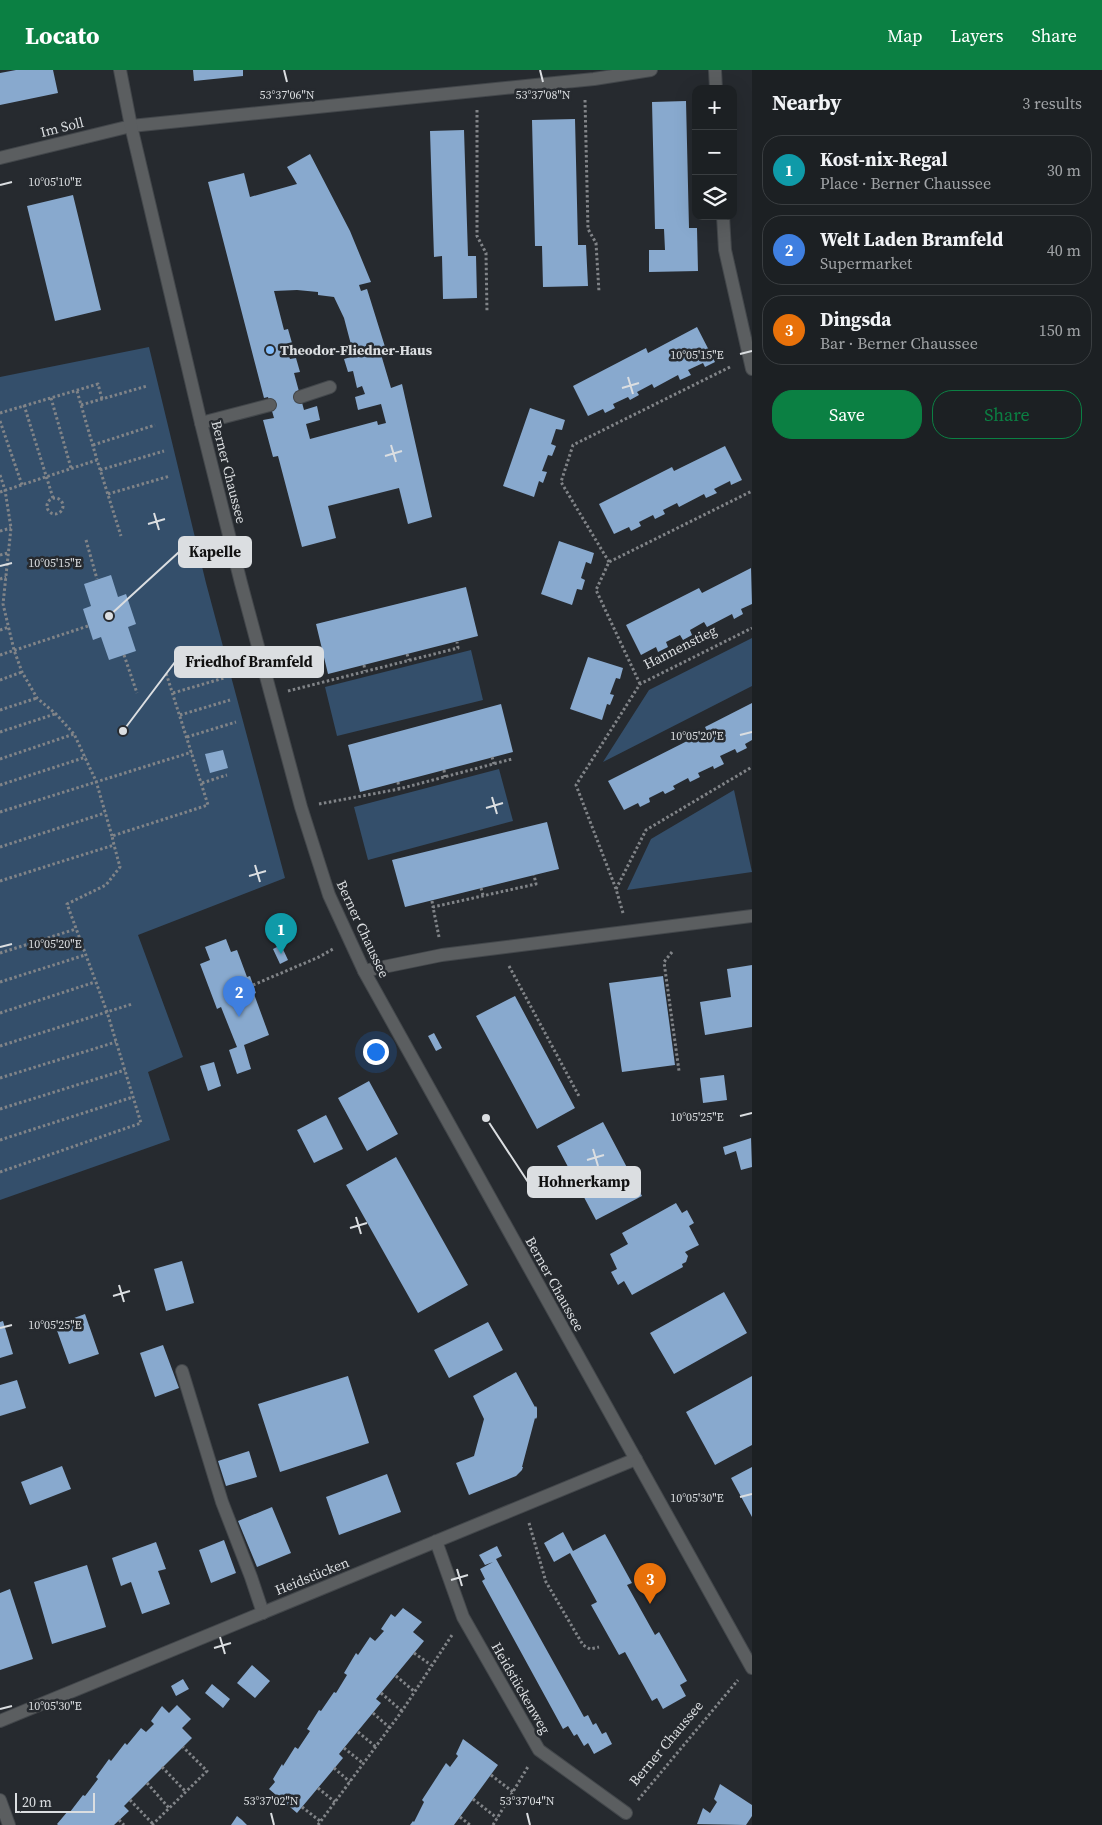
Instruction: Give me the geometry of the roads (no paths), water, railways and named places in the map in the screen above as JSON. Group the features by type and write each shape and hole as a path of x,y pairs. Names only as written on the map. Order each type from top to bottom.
{"street":[{"name":"Berner Chaussee","path":"120,70 131,126 201,423 301,807 329,895 364,971 752,1668"},
{"name":"Im Soll","path":"0,158 131,126 585,79 651,70"},
{"path":"715,70 716,85"},
{"path":"723,220 725,250 751,363"},
{"path":"300,397 330,387"},
{"path":"201,423 270,405"},
{"path":"364,971 442,954 752,916"},
{"path":"182,1371 222,1502 263,1613"},
{"name":"Heidstücken","path":"0,1721 636,1459"},
{"name":"Heidstückenweg","path":"436,1541 463,1618 539,1750 626,1814"},
{"path":"0,1800 9,1825"}],"place":[{"name":"Theodor-Fliedner-Haus","path":"270,350"},
{"name":"Kapelle","path":"109,616"},
{"name":"Friedhof Bramfeld","path":"123,731"},
{"name":"Kost-nix-Regal","path":"281,954"},
{"name":"Welt Laden Bramfeld","path":"239,1017"},
{"name":"Hohnerkamp","path":"486,1118"},
{"name":"Dingsda","path":"650,1604"}]}
